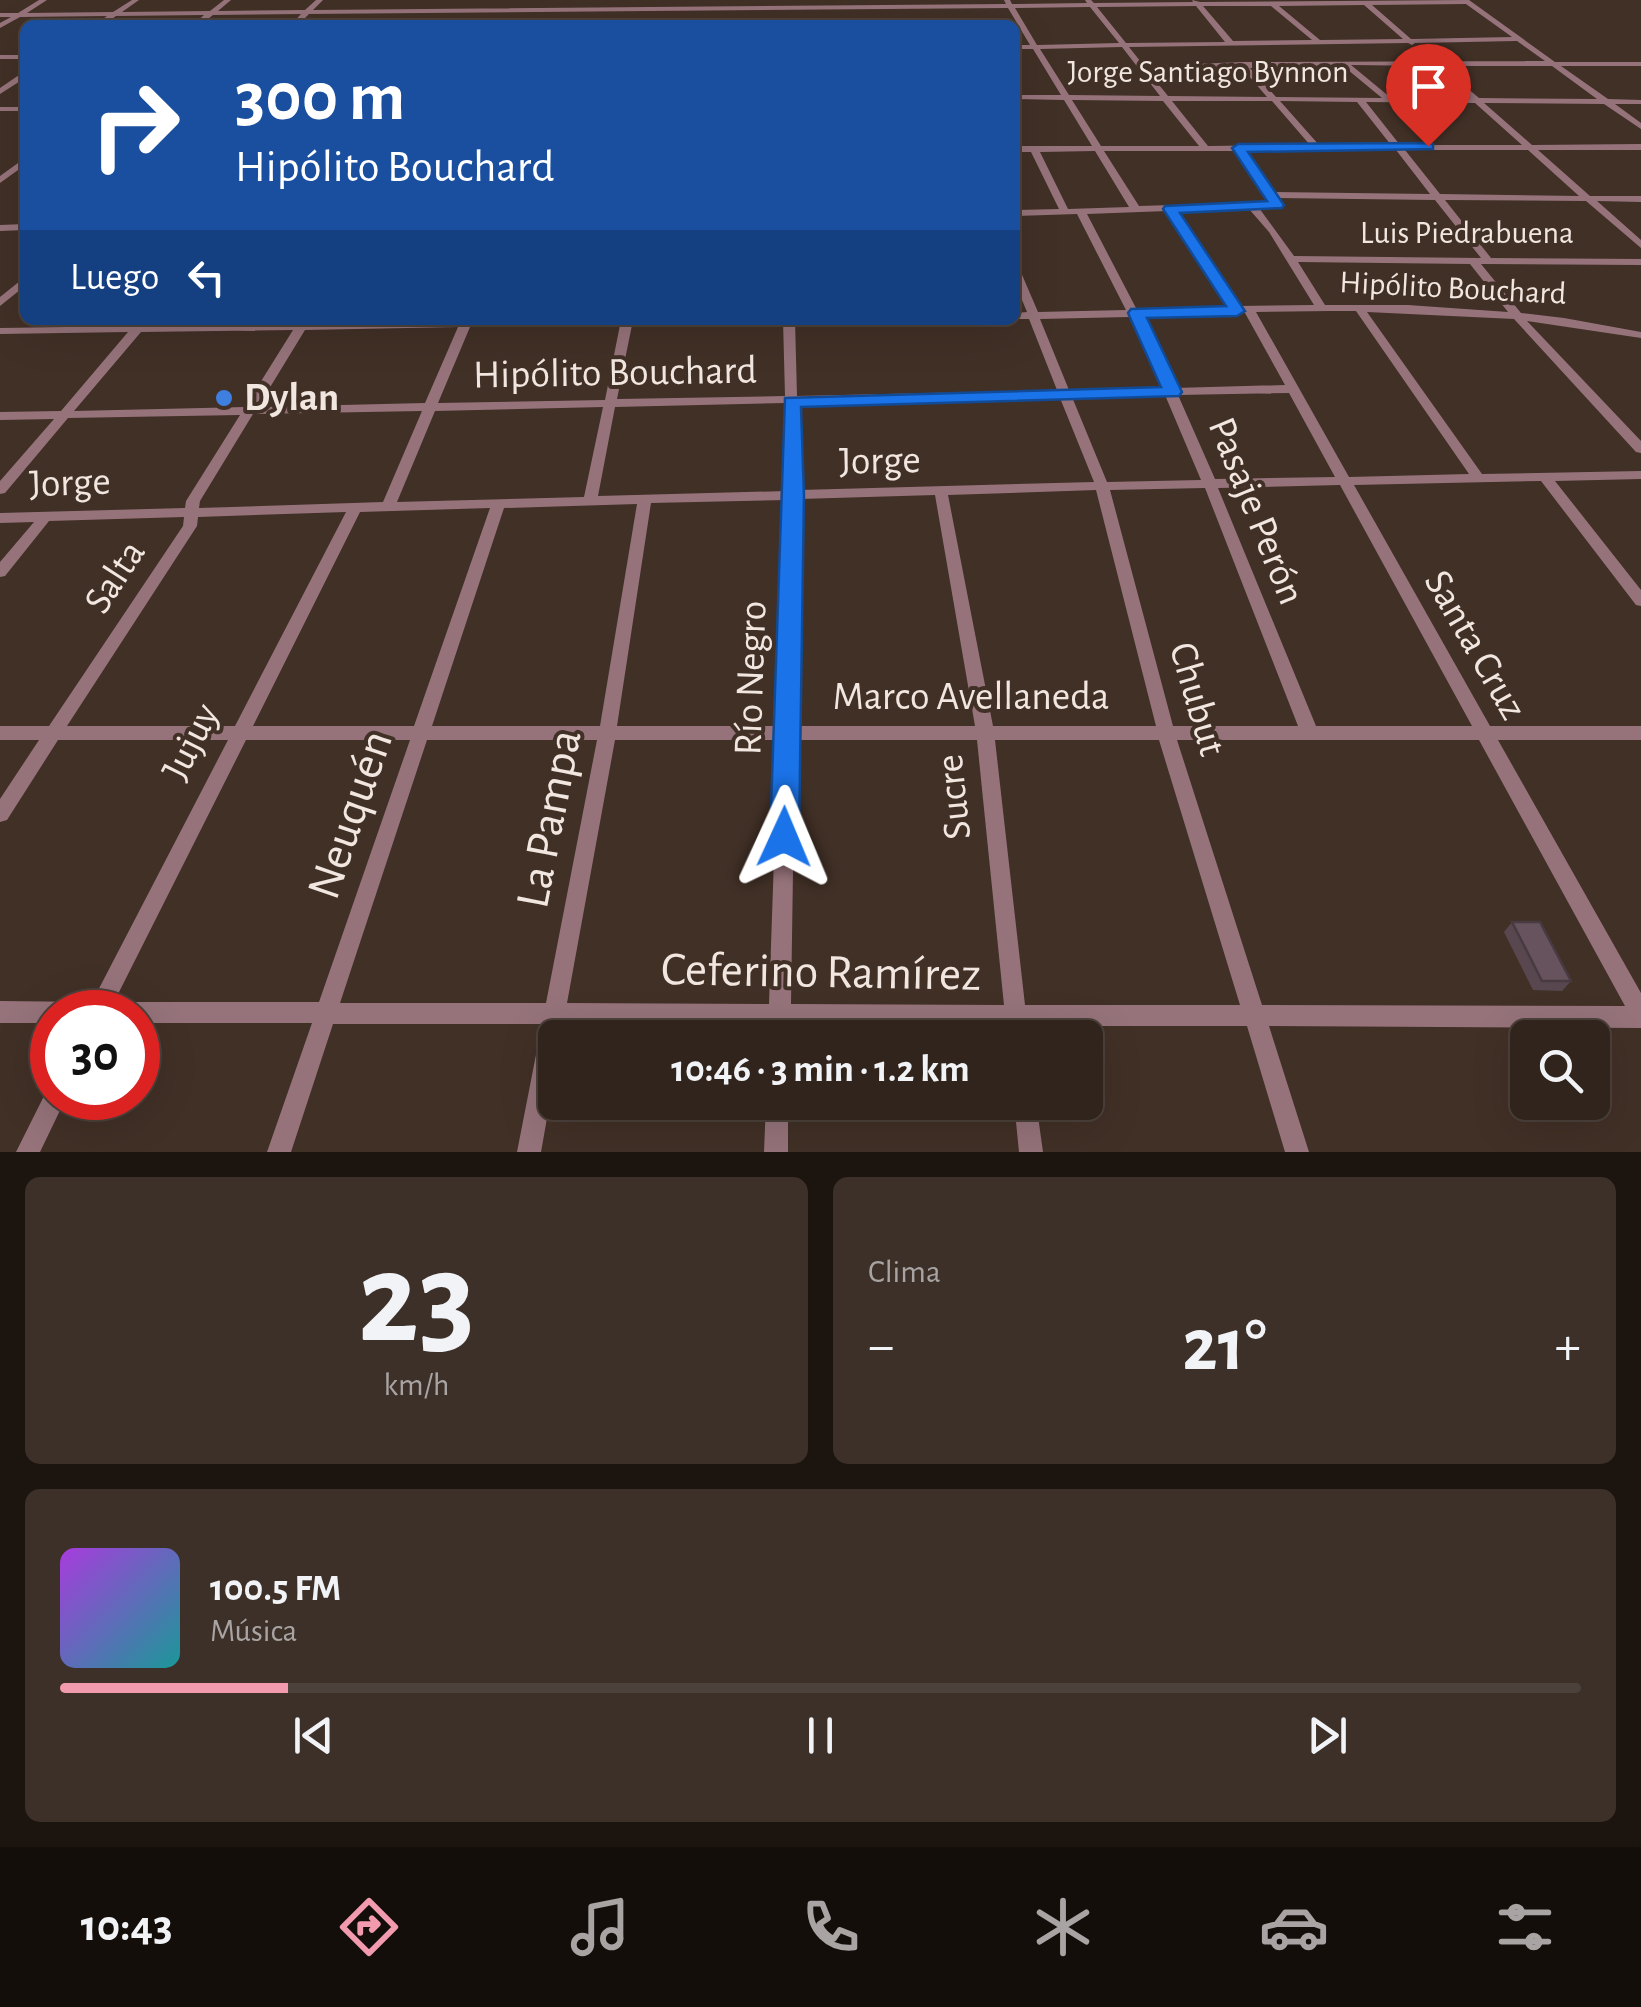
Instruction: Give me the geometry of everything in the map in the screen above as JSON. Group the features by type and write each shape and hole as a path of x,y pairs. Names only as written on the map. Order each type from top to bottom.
{"street":[{"path":"0,26 44,0"},
{"path":"105,20 136,0"},
{"path":"202,20 228,0"},
{"path":"299,20 320,0"},
{"path":"396,20 413,0"},
{"path":"493,20 505,0"},
{"path":"590,20 598,0"},
{"path":"1364,1 1641,245"},
{"path":"0,15 594,10 690,4 1466,1 1641,127"},
{"path":"1196,2 1316,147"},
{"path":"1271,2 1387,98"},
{"path":"1090,3 1205,148"},
{"path":"1020,21 1136,210"},
{"path":"1020,47 1518,39"},
{"path":"1142,68 1434,62 1641,64"},
{"name":"Jorge Santiago Bynnon","path":"1020,97 1641,102"},
{"path":"1358,98 1488,260"},
{"path":"1020,149 1641,147"},
{"path":"1020,213 1277,205 1238,148"},
{"name":"Pasaje Perón","path":"1034,149 1136,313 1173,392 1309,731"},
{"path":"0,180 20,165"},
{"path":"1272,194 1641,198"},
{"path":"1253,207 1293,259 1293,268 1321,307"},
{"name":"Santa Cruz","path":"1170,209 1243,311 1291,389 1641,1015"},
{"name":"Luis Piedrabuena","path":"1293,259 1641,262"},
{"path":"1474,261 1641,449"},
{"name":"Chubut","path":"1020,282 1102,486 1166,733 1297,1152"},
{"path":"0,303 20,285"},
{"path":"1020,316 1321,307"},
{"name":"Hipólito Bouchard","path":"1321,307 1517,313 1641,335"},
{"path":"1360,311 1479,479"},
{"path":"0,331 140,325"},
{"path":"0,490 140,325"},
{"name":"Salta","path":"0,814 190,526 193,501 302,325"},
{"path":"388,506 465,325"},
{"path":"590,501 626,325"},
{"name":"Río Negro","path":"780,1020 794,495 789,325"},
{"name":"Hipólito Bouchard","path":"0,416 1291,389"},
{"name":"Jorge","path":"0,518 1102,486 1641,475"},
{"path":"1546,479 1641,602"},
{"name":"Sucre","path":"941,492 985,732 1016,1020"},
{"name":"La Pampa","path":"529,1152 607,734 645,500"},
{"name":"Neuquén","path":"279,1152 498,504"},
{"name":"Jujuy","path":"109,990 356,507"},
{"path":"0,572 46,516"},
{"name":"Marco Avellaneda","path":"0,732 1641,733"},
{"name":"Ceferino Ramírez","path":"0,1012 30,1012"},
{"name":"Ceferino Ramírez","path":"160,1013 780,1013 891,1020"},
{"name":"Ceferino Ramírez","path":"1103,1024 1257,1016 1641,1015"},
{"path":"28,1152 45,1120"},
{"path":"776,1152 777,1120"},
{"path":"1027,1120 1031,1152"}],"building":[{"path":"1512,922 1540,922 1571,981 1542,981"}],"place":[{"name":"Dylan","path":"224,398"}],"route":[{"path":"784,837 794,495 792,402 1173,392 1136,313 1237,311 1170,209 1277,205 1238,148 1428,146"}]}
